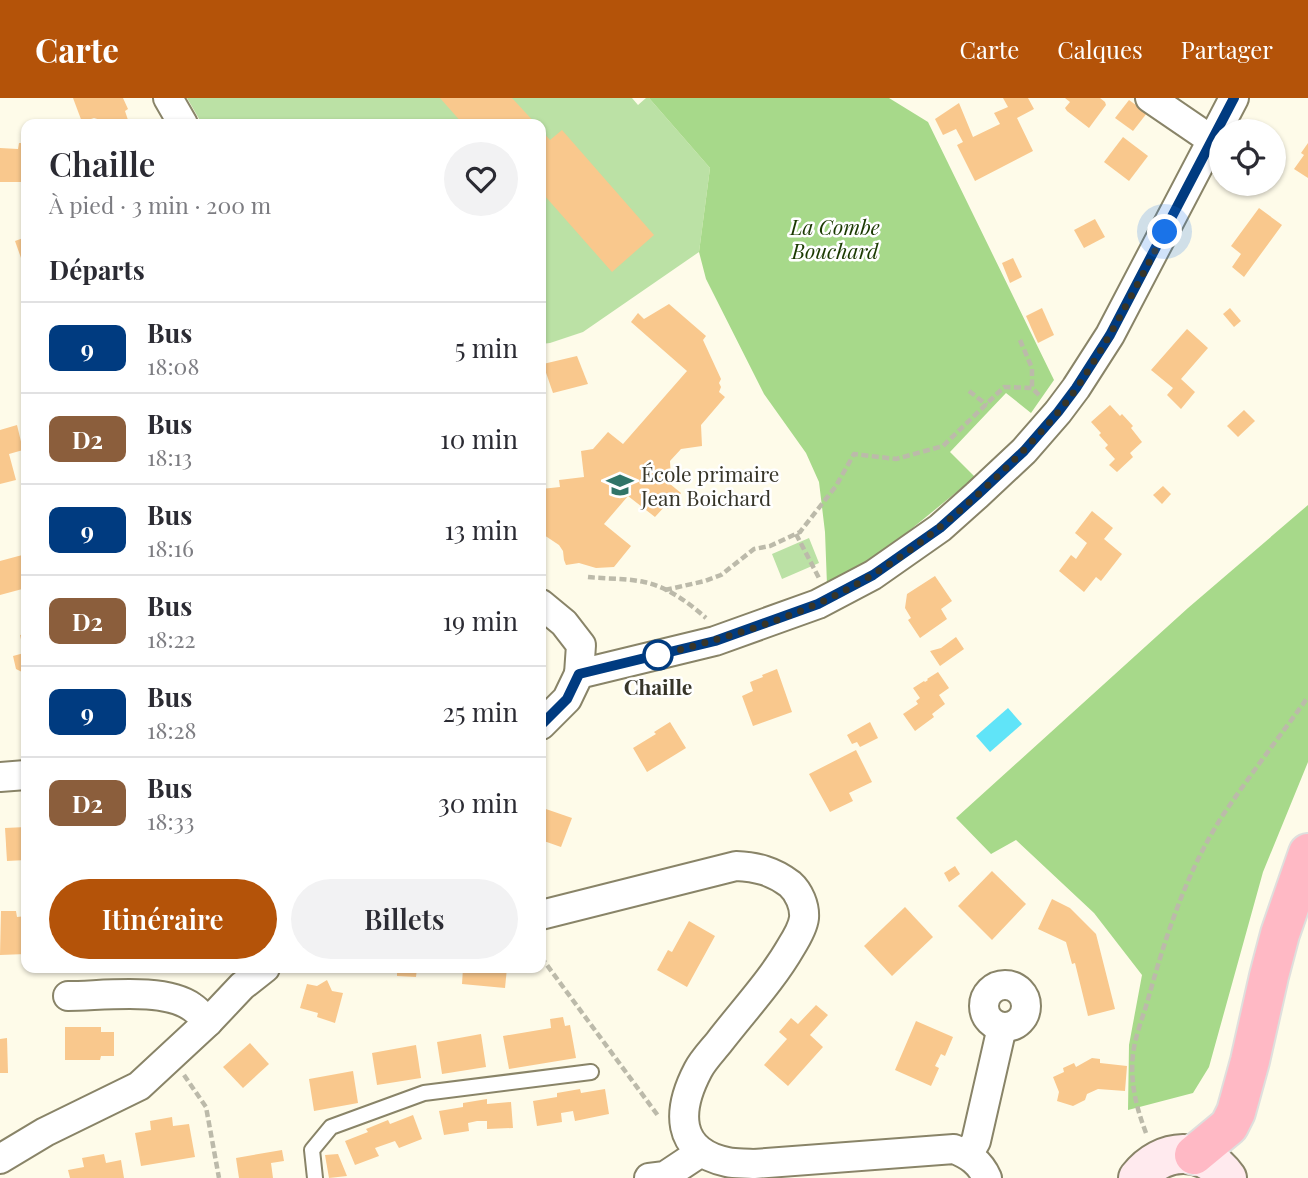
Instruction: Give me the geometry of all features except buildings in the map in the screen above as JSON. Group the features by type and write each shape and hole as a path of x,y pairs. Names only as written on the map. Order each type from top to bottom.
{"highway":[{"path":"1194,1155 1229,1126 1236,1112 1248,1073 1280,934 1308,853"}],"street":[{"path":"168,98 180,119"},
{"path":"1150,98 1209,138"},
{"path":"1224,119 1234,98"},
{"path":"579,674 715,641 818,604 873,575 940,528 1024,451 1076,388 1110,335 1209,149"},
{"path":"546,608 564,623 581,645 579,674 567,699 546,720"},
{"path":"0,775 21,775"},
{"path":"546,914 736,866 754,866 774,873 793,887 802,902 804,919 784,959 698,1069 683,1118 688,1137 701,1152 727,1162 754,1164 954,1149 980,1164 987,1178"},
{"path":"0,1159 45,1132 139,1086 259,973"},
{"path":"68,996 152,995 170,998 191,1006 208,1022"},
{"path":"968,1155 976,1141 1002,1027"},
{"path":"649,1178 666,1176 701,1152"},
{"path":"1138,1178 1151,1164 1178,1154 1194,1155 1215,1164 1227,1178"}],"lane":[{"path":"316,1178 312,1150 331,1126 424,1093 591,1072"}],"path":[{"path":"1020,340 1032,368 1032,388"},
{"path":"665,590 721,575 754,549 800,532 836,486 854,454 896,459 943,446 1004,387 1032,388 1058,412"},
{"path":"969,391 987,405"},
{"path":"796,534 821,582"},
{"path":"588,577 644,582 665,590 689,603 709,621 715,641"},
{"path":"1147,1135 1132,1081 1133,1052 1159,960 1182,895 1223,816 1308,697"},
{"path":"546,964 661,1119"},
{"path":"193,1087 206,1107 219,1178"}],"green space":[{"path":"187,98 632,98 638,105 649,98 710,168 699,252 583,332 546,343 546,119 199,119"},
{"name":"La Combe Bouchard","path":"649,98 889,98 928,122 1054,380 1031,413 1006,393 950,452 975,477 888,548 827,585 825,532 819,482 806,453 764,394 706,279 699,252 710,168"},
{"path":"1308,505 1308,762 1263,872 1209,1067 1193,1093 1128,1110 1129,1045 1142,975 1094,913 1016,840 991,854 956,818 1188,608"},
{"path":"809,538 819,563 782,579 772,554"}],"water":[{"path":"1008,708 1022,724 990,752 976,736"}],"bus line":[{"name":"9","path":"546,720 567,699 579,674 715,641 818,604 873,575 940,528 977,495 1024,451 1076,388 1110,335 1234,98"}],"place":[{"name":"École primaire Jean Boichard","path":"620,485"},
{"name":"Chaille","path":"658,655"}],"route":[{"path":"658,655 651,657 715,641 818,604 873,575 940,528 1024,451 1058,412 1110,335 1165,232"}]}
